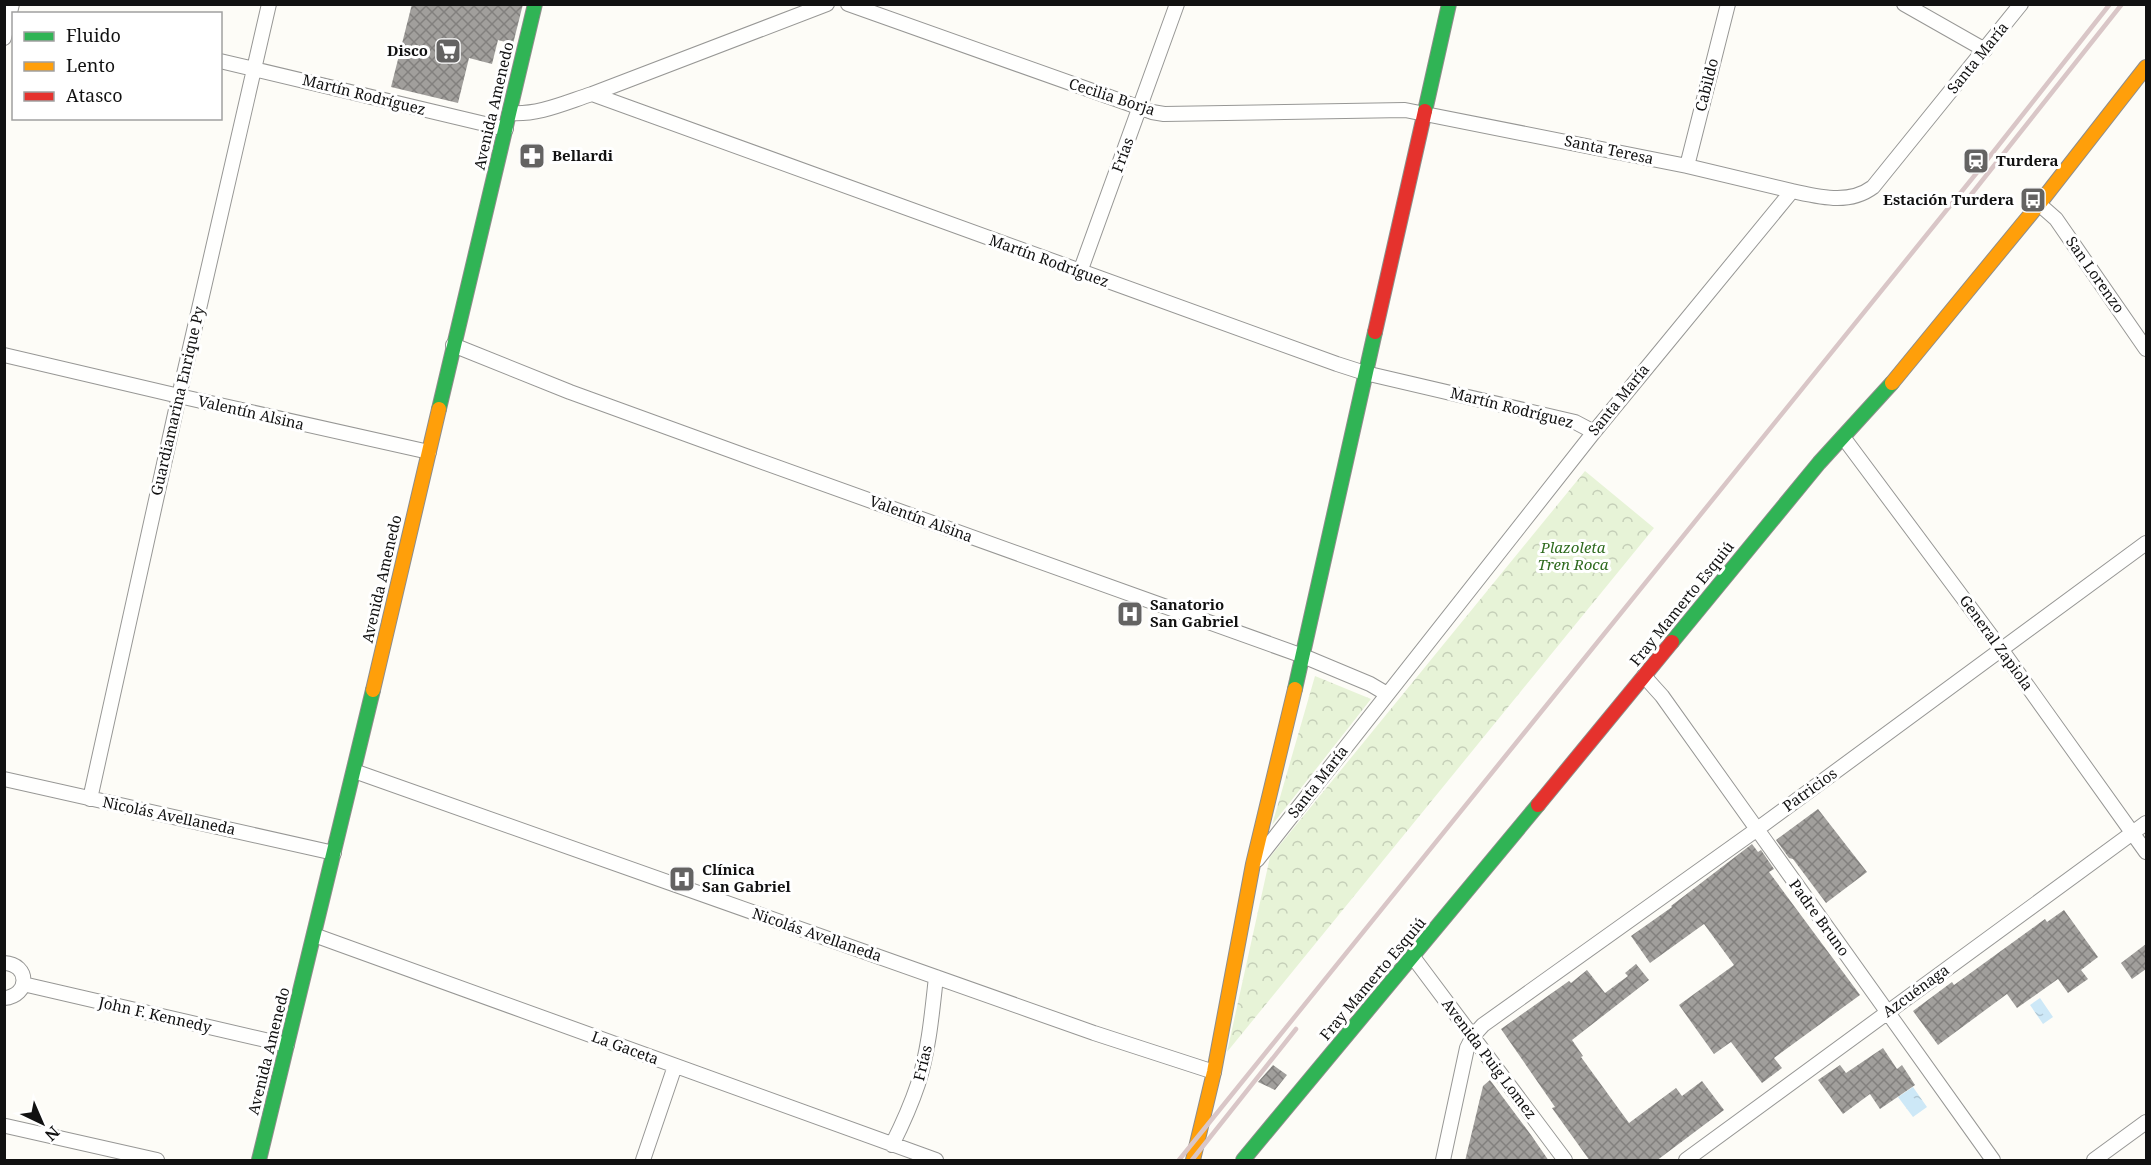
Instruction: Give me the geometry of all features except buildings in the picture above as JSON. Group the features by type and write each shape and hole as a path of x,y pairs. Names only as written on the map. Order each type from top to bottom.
{"street":[{"name":"Guardiamarina Enrique Py","path":"90,799 269,4"},
{"name":"Avenida Amenedo","path":"259,1161 354,771 535,4"},
{"path":"510,113 540,112 827,4"},
{"name":"Cecilia Borja","path":"848,4 1140,109 1164,114 1405,110 1425,112"},
{"name":"Frías","path":"1080,272 1177,4"},
{"path":"1193,1161 1214,1072 1253,864 1303,656 1449,4"},
{"name":"Cabildo","path":"1687,166 1728,4"},
{"path":"1904,4 1985,50"},
{"name":"Santa María","path":"1253,864 1594,432 1792,191 1840,198 1864,194 1873,187 2021,4"},
{"path":"4,38 11,10"},
{"name":"Martín Rodríguez","path":"222,61 506,129"},
{"name":"Fray Mamerto Esquiú","path":"1243,1161 1843,437 1882,395 2039,204 2146,67"},
{"name":"Martín Rodríguez","path":"592,94 1365,374 1575,422 1594,432"},
{"name":"Santa Teresa","path":"1425,112 1687,166 1792,191"},
{"name":"San Lorenzo","path":"2039,204 2056,219 2146,349"},
{"name":"Valentín Alsina","path":"453,345 570,392 1303,656 1370,684 1387,694"},
{"name":"Valentín Alsina","path":"4,355 429,452"},
{"name":"General Zapiola","path":"1843,437 2001,649 2146,852"},
{"name":"Patricios","path":"1473,1036 1483,1025 1756,830 2146,543"},
{"name":"Padre Bruno","path":"1644,676 1662,696 1993,1161"},
{"name":"Nicolás Avellaneda","path":"354,771 1083,1029 1214,1072"},
{"name":"Nicolás Avellaneda","path":"4,779 334,853"},
{"name":"Azcuénaga","path":"1686,1161 2146,824"},
{"name":"La Gaceta","path":"314,935 936,1161"},
{"name":"Avenida Puig Lomez","path":"1413,957 1564,1161"},
{"path":"4,963 10,963 20,969 23,984 17,994 4,998"},
{"name":"Frías","path":"892,1144 919,1083 928,1039 936,977"},
{"name":"John F. Kennedy","path":"23,984 287,1045"},
{"path":"1443,1161 1467,1048 1473,1036"},
{"path":"643,1161 675,1066"},
{"path":"2094,1161 2146,1122"},
{"path":"6,1126 157,1161"}],"green space":[{"name":"Plazoleta Tren Roca","path":"1585,471 1654,528 1227,1052 1270,857"},
{"path":"1315,676 1371,699 1272,825"}],"water":[{"path":"2040,998 2053,1017 2043,1024 2030,1005"},
{"path":"1913,1087 1927,1107 1913,1117 1898,1097"}],"railway":[{"path":"1179,1160 1979,170 2110,4"},
{"path":"1966,201 2122,4"},
{"path":"1192,1160 1296,1029"}],"traffic: fast":[{"path":"439,409 535,4"},
{"path":"1425,111 1449,4"},
{"path":"1295,689 1375,332"},
{"path":"1672,642 1819,463 1892,383"},
{"path":"259,1160 373,690"},
{"path":"1243,1160 1538,805"}],"traffic: slow":[{"path":"1892,383 2039,204 2146,67"},
{"path":"373,690 439,409"},
{"path":"1193,1160 1214,1072 1253,864 1295,689"}],"traffic: jam":[{"path":"1375,332 1425,111"},
{"path":"1538,805 1672,642"}],"place":[{"name":"Disco","path":"448,51"},
{"name":"Bellardi","path":"532,156"},
{"name":"Turdera","path":"1976,161"},
{"name":"Estación Turdera","path":"2033,200"},
{"name":"Sanatorio San Gabriel","path":"1130,614"},
{"name":"Clínica San Gabriel","path":"682,879"}]}
